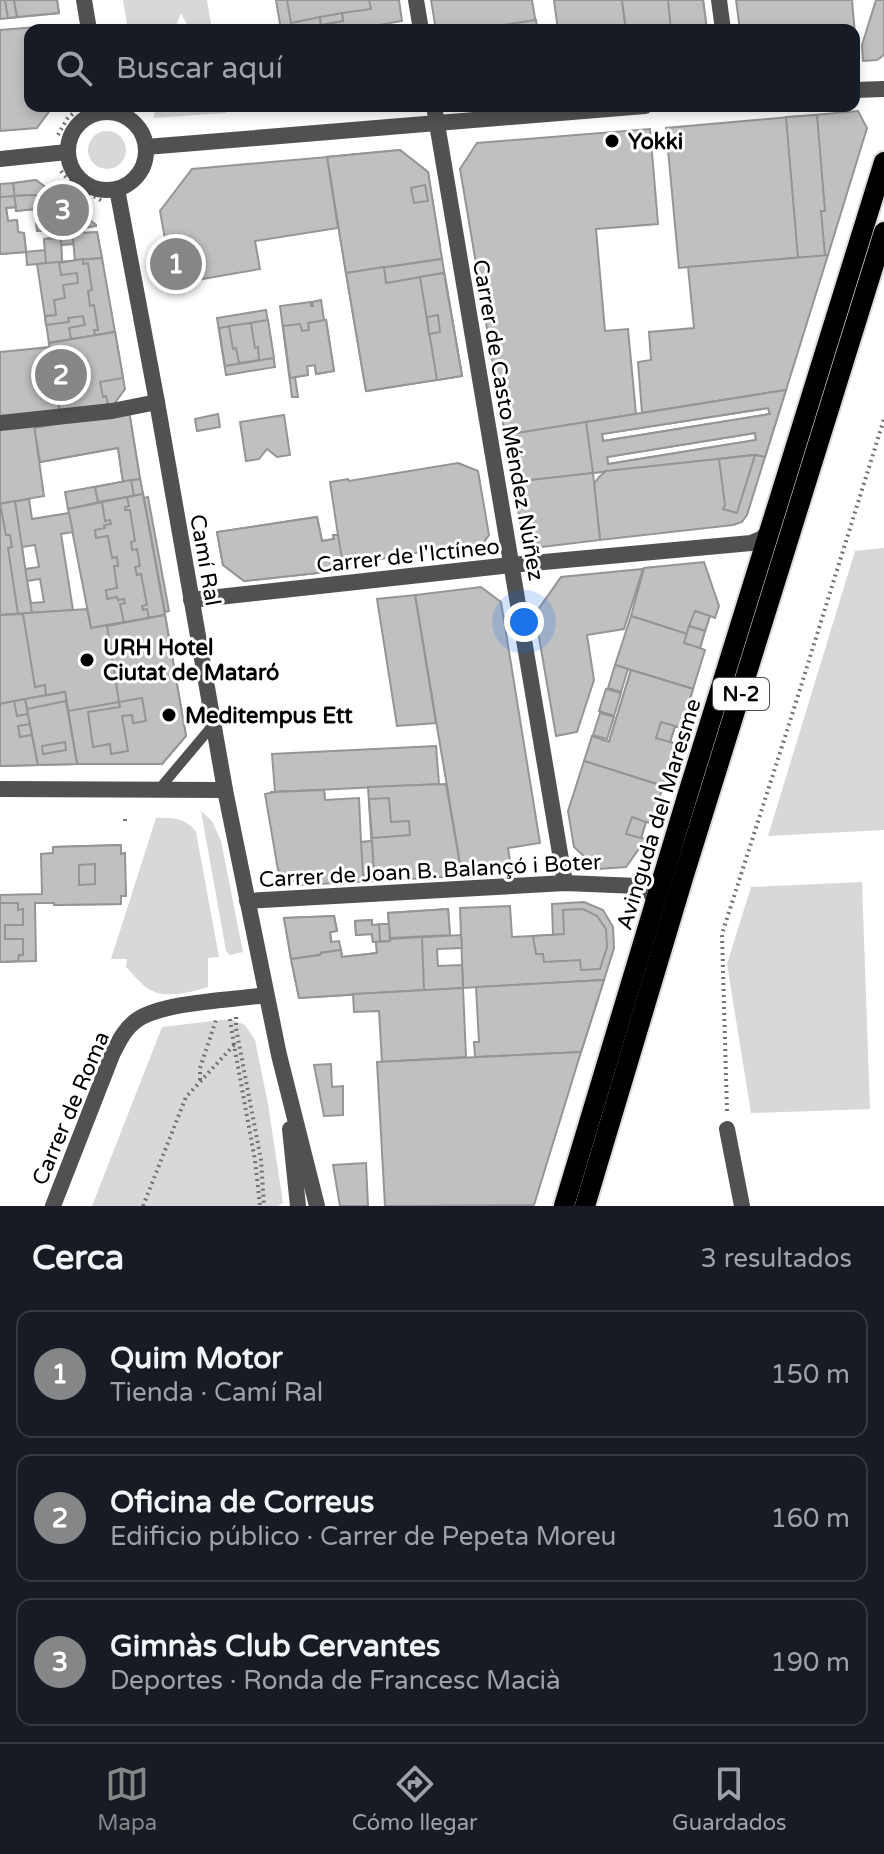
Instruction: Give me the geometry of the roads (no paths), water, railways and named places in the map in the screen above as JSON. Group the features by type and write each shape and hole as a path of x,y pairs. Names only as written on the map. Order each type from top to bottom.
{"main road":[{"name":"Avinguda del Maresme","path":"564,1206 884,162"},
{"name":"Avinguda del Maresme","path":"585,1206 684,875 884,232"}],"street":[{"path":"84,0 88,24"},
{"path":"416,0 420,24"},
{"path":"719,0 722,24"},
{"path":"860,90 884,89"},
{"path":"96,112 80,122 73,131 67,152 72,169 82,182 98,190 117,189 125,185 139,173 146,156 139,127 123,114 114,112"},
{"name":"Carrer de Casto Méndez Núñez","path":"435,112 565,883"},
{"path":"146,147 576,112"},
{"path":"0,159 67,152"},
{"name":"Camí Ral","path":"117,189 225,790 266,995 317,1206"},
{"path":"0,423 112,411 157,402"},
{"name":"Carrer de l'Ictíneo","path":"191,600 511,565 751,543 770,531"},
{"path":"0,789 225,790"},
{"name":"Carrer de Joan B. Balançó i Boter","path":"247,901 565,883 638,886 648,889 656,901"},
{"name":"Carrer de Roma","path":"53,1206 122,1034 137,1020 155,1010 266,995"},
{"name":"Camí Ral","path":"285,1080 298,1206"},
{"path":"727,1129 742,1206"}],"lane":[{"path":"160,788 213,725"}],"place":[{"name":"Yokki","path":"612,141"},
{"name":"Gimnàs Club Cervantes","path":"63,210"},
{"name":"Quim Motor","path":"176,264"},
{"name":"Oficina de Correus","path":"61,375"},
{"name":"URH Hotel Ciutat de Mataró","path":"87,660"},
{"name":"Meditempus Ett","path":"169,715"}]}
